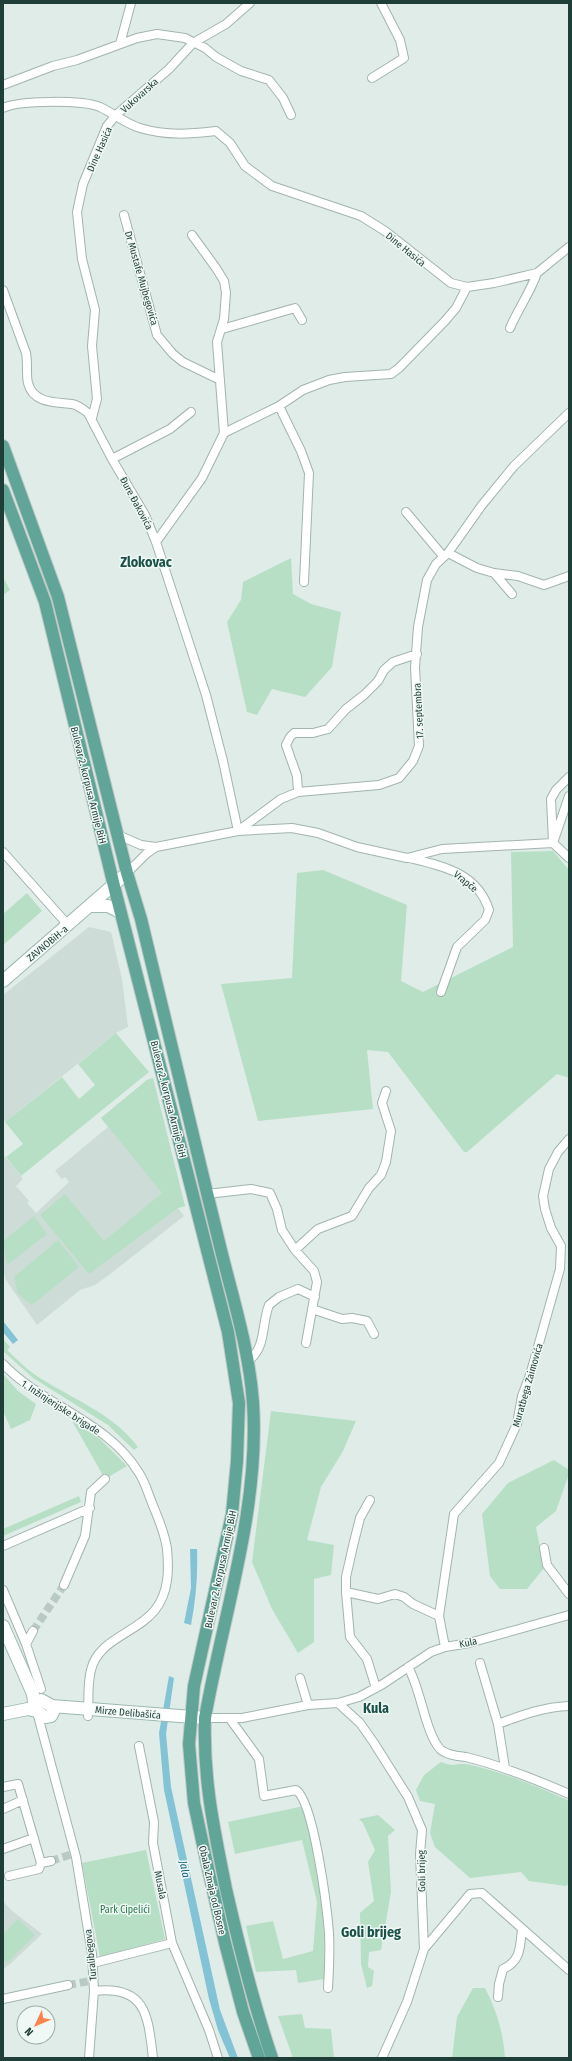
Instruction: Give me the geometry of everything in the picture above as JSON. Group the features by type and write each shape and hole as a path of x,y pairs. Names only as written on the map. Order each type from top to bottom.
{"main road":[{"name":"Bulevar 2. korpusa Armije BiH","path":"3,446 58,598 127,874 164,1012 207,1194 242,1330 253,1410 253,1459 247,1511 208,1721"},
{"name":"Bulevar 2. korpusa Armije BiH","path":"3,490 45,602 120,912 228,1332 239,1403 237,1461 232,1514 194,1686 190,1721"},
{"name":"Obala Zmaja od Bosne","path":"190,1721 189,1744 194,1803 225,1943 243,2012 259,2058"},
{"name":"Obala Zmaja od Bosne","path":"208,1721 203,1747 208,1799 220,1862 255,2008 272,2058"}],"street":[{"path":"120,44 131,3"},
{"name":"Vukovarska","path":"3,108 24,104 76,103 98,107 116,115 169,69 193,43 226,24 250,3"},
{"path":"372,78 404,58 400,40 381,3"},
{"path":"3,85 53,66 78,60 137,38 157,34 185,38 241,71 269,80 282,98 291,115"},
{"name":"Dine Hasića","path":"92,418 97,399 92,346 95,310 82,259 77,212 83,184 107,126 116,115 139,128 164,133 182,135 216,131 230,143 245,166 272,186 361,216 385,231 451,283 467,287"},
{"name":"Dr Mustafe Mujbegovića","path":"124,215 158,335 173,354 183,362 220,380"},
{"path":"156,542 202,478 224,433 217,342 222,329 226,306 224,281 192,235"},
{"path":"224,433 279,406 304,390 329,380 345,377 391,374 399,368 445,322 456,308 467,287 494,283 537,273 569,247"},
{"path":"510,328 531,288 537,273"},
{"name":"Đure Đakovića","path":"3,290 26,353 28,363 28,383 30,389 44,400 62,404 72,404 82,408 92,418 112,459 145,515 156,542 206,695 223,761 238,831"},
{"path":"222,329 295,308 302,320"},
{"path":"279,406 301,451 309,473 304,582"},
{"path":"112,459 170,429 191,412"},
{"name":"17. septembra","path":"127,874 146,854 156,847 238,831 281,798 298,792 379,785 400,778 413,761 419,746 415,667 418,627 427,580 436,564 446,555 482,505 514,466 569,413"},
{"path":"406,512 446,555 477,568 494,573 518,576 544,585 569,576"},
{"path":"494,573 512,594"},
{"path":"298,792 296,776 286,745 290,737 294,733 313,733 328,729 346,709 364,695 378,681 384,670 393,662 417,654"},
{"path":"569,777 556,790 551,800 553,843 569,858"},
{"path":"553,843 569,796"},
{"name":"Vrapče","path":"238,831 292,828 318,833 357,846 450,868 466,878 481,893 486,900 489,910 485,920 457,947 441,992"},
{"path":"118,835 141,845 156,847"},
{"name":"Vrapče","path":"407,858 442,849 553,843"},
{"path":"3,852 68,925"},
{"path":"91,906 127,874"},
{"path":"91,906 108,906 120,912"},
{"name":"ZAVNOBiH-a","path":"3,981 91,906"},
{"path":"295,1250 318,1229 352,1216 369,1188 381,1175 389,1149 391,1131 382,1103 386,1091"},
{"name":"Muratbega Zaimovića","path":"445,1646 439,1616 454,1514 499,1463 517,1424 522,1396 530,1376 560,1269 561,1246 551,1228 544,1209 543,1196 549,1169 558,1152 569,1139"},
{"path":"207,1194 251,1189 270,1193 277,1209 282,1230 295,1250 314,1271 317,1282 306,1344"},
{"path":"247,1362 256,1356 262,1340 269,1305 279,1297 298,1289 315,1297"},
{"path":"312,1309 342,1320 352,1318 367,1321 374,1334"},
{"name":"1. Inžinjerijske brigade","path":"3,1364 26,1385 100,1432 128,1458 142,1477 166,1539 168,1578 160,1603 143,1621 99,1653 90,1671 88,1712"},
{"path":"64,1585 85,1536 91,1492 106,1479"},
{"path":"370,1500 360,1518 346,1576 346,1592 350,1636 367,1658 376,1688"},
{"path":"3,1546 90,1508"},
{"path":"544,1548 547,1565 569,1594"},
{"name":"Turalibegova","path":"3,1590 26,1644 43,1708 73,1854 93,1964 92,1981 94,1991 89,2058"},
{"path":"346,1592 378,1599 395,1594 404,1597 413,1604 439,1616"},
{"name":"Kula","path":"208,1721 242,1718 308,1705 338,1703 359,1698 431,1652 445,1646 469,1643 569,1615"},
{"path":"3,1626 43,1708"},
{"path":"26,1644 33,1631"},
{"path":"480,1663 498,1724 505,1768"},
{"path":"408,1667 413,1675 429,1730 440,1749 447,1753 505,1768 534,1778 569,1794"},
{"path":"300,1678 308,1705"},
{"name":"Goli brijeg","path":"338,1703 360,1723 374,1743 408,1797 422,1830 420,1854 424,1949 407,2002 382,2058"},
{"path":"498,1724 536,1710 555,1706 569,1706"},
{"name":"Mirze Delibašića","path":"3,1714 43,1708 190,1721 208,1721"},
{"path":"230,1719 259,1758 264,1796 296,1790 301,1793 305,1802 326,1899 329,1935 328,1988"},
{"name":"Musala","path":"139,1746 154,1822 153,1843 172,1943 209,2030 218,2058"},
{"path":"3,1788 18,1784 41,1863 39,1869 9,1876"},
{"path":"3,1809 23,1800"},
{"path":"3,1849 34,1838"},
{"path":"41,1863 52,1860"},
{"path":"424,1949 470,1894 475,1892 482,1893 569,1970"},
{"path":"498,1997 500,1977 503,1969 513,1964 518,1957 522,1929"},
{"path":"93,1964 172,1943"},
{"path":"3,1999 68,1985"},
{"path":"94,1991 116,1990 122,1992 141,2006 148,2018 153,2058"}],"shaded area":[{"path":"89,927 111,932 122,979 128,1027 116,1033 5,1122 3,1116 3,995"},
{"path":"153,1078 185,1206 178,1208 184,1216 109,1275 95,1285 80,1290 37,1325 6,1280 3,1270 3,1154 23,1179 16,1186 29,1201 27,1203 36,1213 69,1182 65,1177 62,1179 55,1171 108,1127 101,1118 147,1080"},
{"path":"3,1901 11,1910 42,1934 3,1969"}],"green space":[{"path":"291,558 293,594 311,604 341,612 332,667 305,697 272,689 257,715 247,712 227,622 241,600 243,582"},
{"path":"3,577 10,590 3,595"},
{"path":"553,851 569,870 569,1078 557,1074 467,1152 464,1152 388,1052 367,1050 373,1109 258,1121 221,984 292,978 297,873 323,870 407,905 401,981 423,992 513,947 511,852"},
{"path":"27,893 42,911 3,945 3,914"},
{"path":"116,1033 149,1072 21,1176 6,1157 23,1144 5,1122 62,1077 79,1099 95,1085 78,1064"},
{"path":"153,1078 185,1206 178,1208 89,1274 40,1215 65,1194 104,1241 162,1193 101,1118 147,1080"},
{"path":"34,1216 47,1234 7,1265 3,1241"},
{"path":"58,1240 79,1267 32,1305 18,1294 14,1277"},
{"path":"3,1339 10,1347 7,1350 30,1371 47,1383 89,1406 116,1424 138,1447 134,1450 108,1425 33,1378 3,1351"},
{"path":"3,1374 18,1391 36,1404 30,1420 11,1429 3,1411"},
{"path":"271,1411 356,1421 343,1451 321,1487 307,1540 334,1545 331,1575 314,1579 314,1642 298,1653 272,1609 252,1562"},
{"path":"71,1419 100,1439 127,1466 105,1479"},
{"path":"554,1460 569,1470 569,1474 556,1511 536,1527 544,1568 527,1589 500,1589 490,1576 482,1514 508,1483"},
{"path":"79,1496 81,1502 3,1536 3,1529"},
{"path":"441,1762 450,1765 471,1765 496,1772 533,1785 569,1801 569,1883 566,1886 529,1881 521,1872 470,1878 435,1847 430,1833 435,1804 420,1801 416,1790 424,1775"},
{"path":"304,1806 323,1897 325,1979 298,1983 296,1970 256,1972 246,1926 273,1921 283,1959 313,1951 317,1902 302,1840 235,1854 228,1822"},
{"path":"378,1815 395,1830 388,1836 391,1892 381,1950 369,1952 368,1967 374,1971 372,1986 367,1988 361,1964 360,1913 374,1901 368,1862 375,1850 363,1823 359,1819"},
{"name":"Park Cipelići","path":"146,1850 165,1939 100,1957 82,1863"},
{"path":"18,1919 35,1935 7,1963 3,1959 3,1934"},
{"path":"473,1988 485,1988 501,2030 505,2058 452,2058 457,2017"},
{"path":"302,2014 305,2028 331,2029 334,2058 293,2058 278,2016"}],"water":[{"path":"3,1321 18,1340 13,1344 3,1332"},
{"path":"190,1549 197,1549 196,1587 191,1625 184,1623 191,1588"},
{"name":"Jala","path":"169,1676 174,1678 166,1734 171,1787 220,2010 238,2058 230,2058 218,2030 209,1999 164,1790 159,1733"}],"tunnel":[{"path":"33,1631 64,1585"},
{"path":"51,1861 72,1854"},
{"path":"68,1985 90,1981"}],"district":[{"name":"Zlokovac","path":"146,562"},
{"name":"Kula","path":"376,1708"},
{"name":"Goli brijeg","path":"371,1932"}]}
